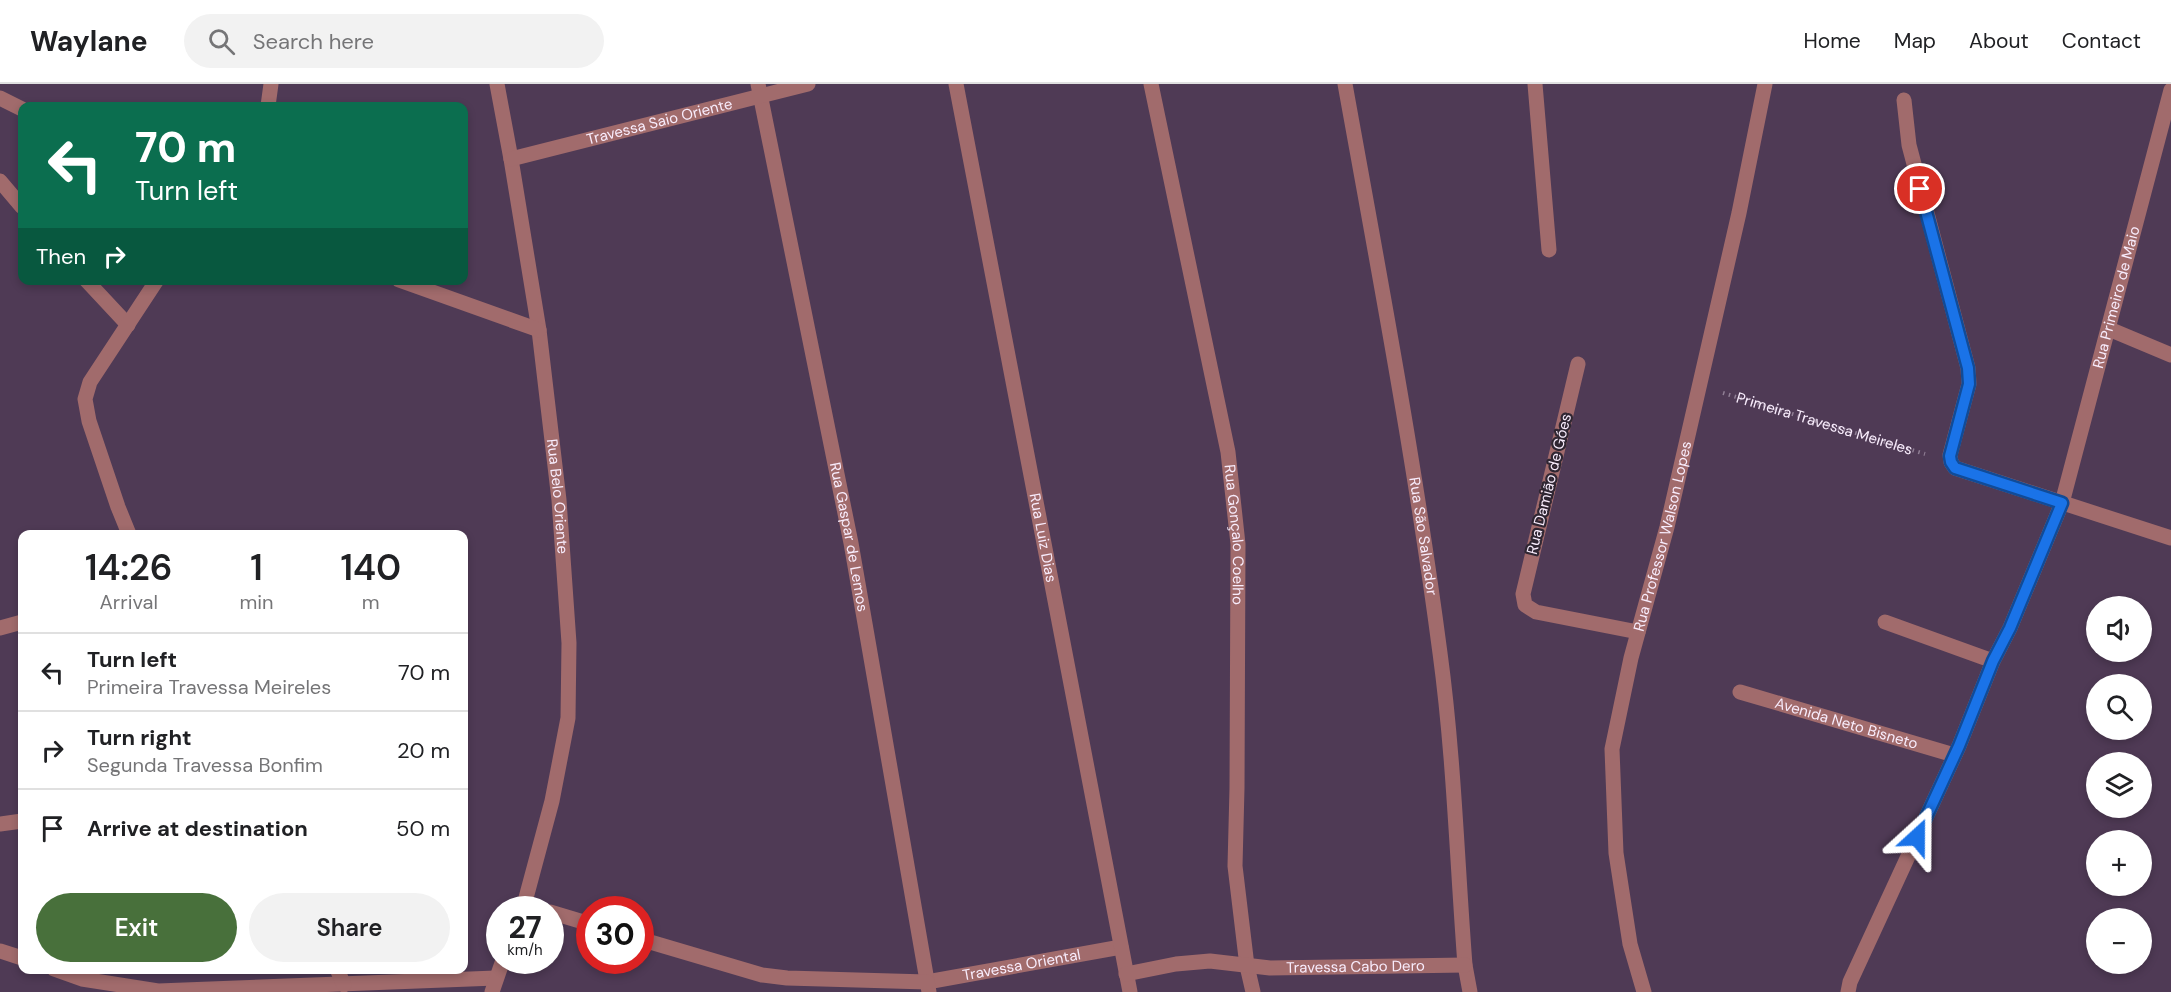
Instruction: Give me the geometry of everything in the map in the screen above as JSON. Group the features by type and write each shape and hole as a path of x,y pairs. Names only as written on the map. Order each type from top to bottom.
{"street":[{"path":"269,102 272,84"},
{"name":"Rua Belo Oriente","path":"496,84 511,159 538,330 559,500 569,643 568,718 552,801 527,896"},
{"name":"Travessa Saio Oriente","path":"511,159 759,90 808,84"},
{"name":"Rua Luiz Dias","path":"956,84 1130,992"},
{"name":"Rua Gonçalo Coelho","path":"1151,84 1228,452 1238,544 1235,866 1247,966 1253,992"},
{"name":"Rua São Salvador","path":"1345,84 1391,336 1441,654 1450,740 1465,965 1470,992"},
{"path":"1535,84 1549,250"},
{"name":"Rua Professor Walson Lopes","path":"1644,992 1630,944 1616,853 1612,749 1739,213 1765,84"},
{"name":"Rua Gaspar de Lemos","path":"759,90 851,543 928,987"},
{"name":"Rua Primeiro de Maio","path":"1848,992 1850,982 1954,755 1993,661 2010,628 2062,503 2171,90"},
{"path":"0,98 18,107"},
{"path":"1904,100 1909,145 1968,368 1969,384 1950,456 1953,465 2171,538"},
{"path":"0,181 18,202"},
{"path":"91,285 129,325"},
{"path":"127,530 88,421 85,399 90,382 154,285"},
{"path":"413,285 538,330"},
{"path":"2109,329 2171,355"},
{"name":"Rua Damião de Góes","path":"1578,364 1523,594 1525,605 1536,612 1638,632"},
{"path":"1885,622 1993,661"},
{"path":"0,628 18,623"},
{"name":"Avenida Neto Bisneto","path":"1740,692 1954,755"},
{"path":"0,824 18,822"},
{"name":"Travessa Oriental","path":"654,943 762,975 785,985 928,987 1120,947"},
{"path":"0,951 18,957"},
{"path":"1126,974 1210,961 1247,966"},
{"name":"Travessa Cabo Dero","path":"1247,966 1270,968 1465,965"},
{"path":"68,974 82,979 158,991 307,989 344,985 494,985"},
{"path":"339,974 344,985"}],"path":[{"name":"Primeira Travessa Meireles","path":"1699,386 1953,465"}],"route":[{"path":"1917,837 1959,746 1993,661 2010,628 2062,503 1955,468 1951,462 1950,456 1969,384 1968,368 1920,189"}]}
